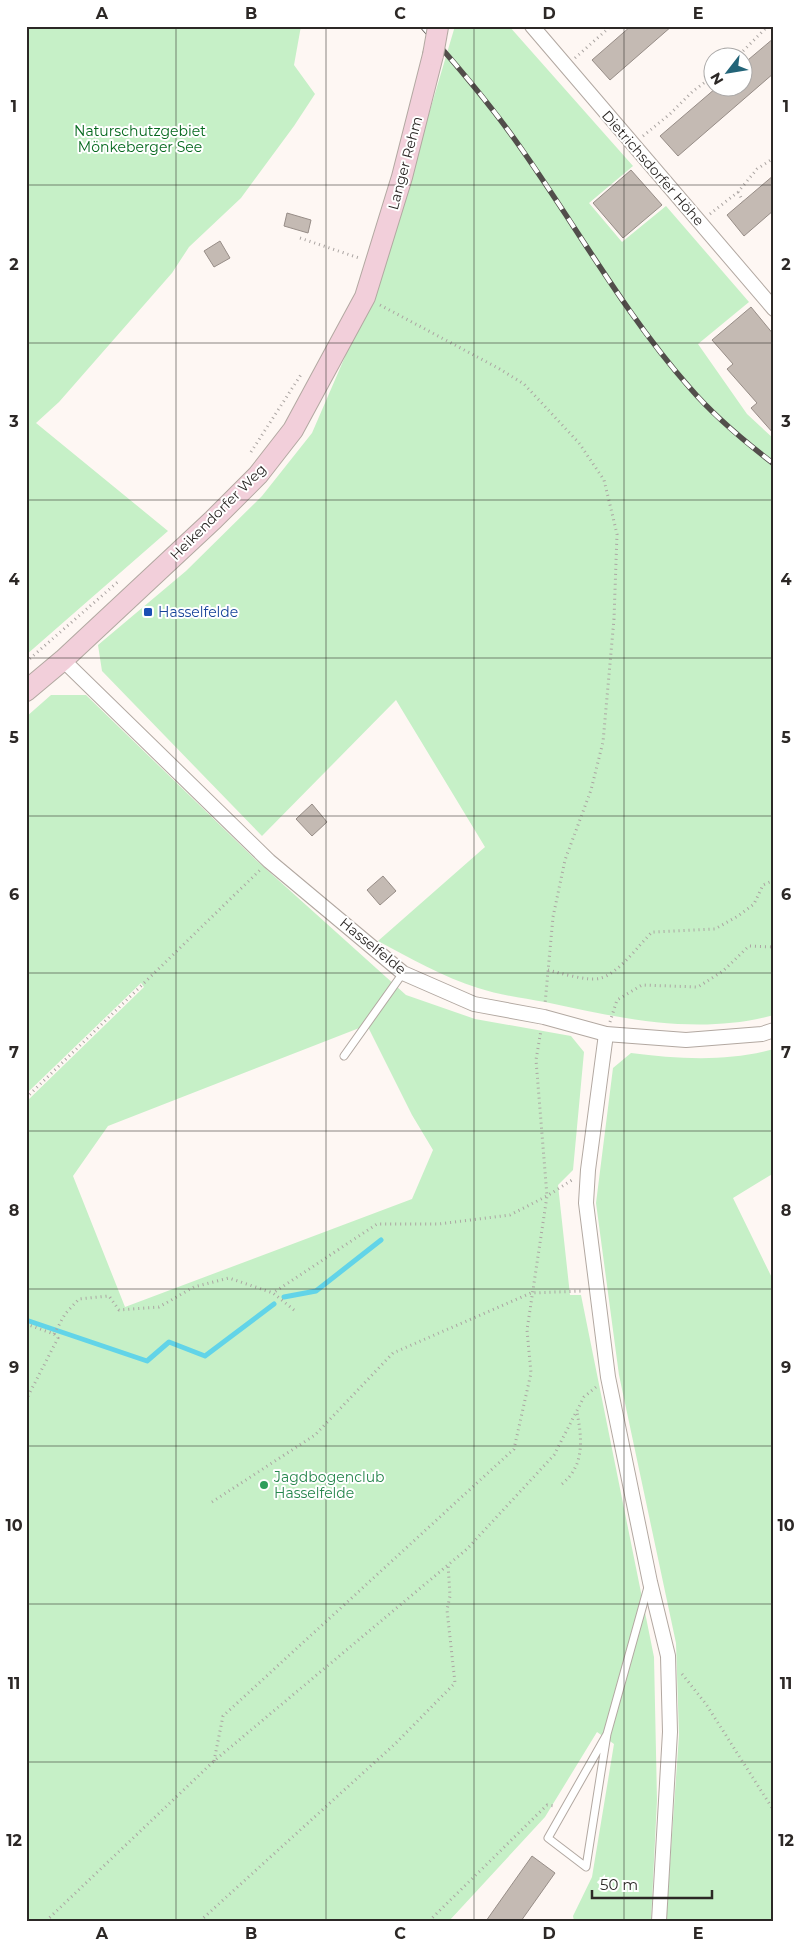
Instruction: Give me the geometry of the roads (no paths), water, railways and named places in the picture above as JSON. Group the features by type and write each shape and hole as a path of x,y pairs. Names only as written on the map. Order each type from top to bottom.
{"street":[{"name":"Dietrichsdorfer Höhe","path":"532,26 774,309"},
{"name":"Langer Rehm","path":"365,297 402,177 433,55 438,27"},
{"name":"Heikendorfer Weg","path":"26,691 63,660 258,476 293,430 365,297"},
{"name":"Hasselfelde","path":"63,660 269,861 403,973 474,1004 544,1017 606,1034 686,1040 762,1034 774,1030"},
{"path":"606,1034 588,1170 586,1203 608,1377 650,1582 668,1656 670,1732 659,1921"}],"lane":[{"path":"344,1056 403,973"},
{"path":"607,1734 548,1838 586,1867 607,1734 650,1582"}],"waterway":[{"path":"284,1297 316,1291 381,1240"},
{"path":"26,1320 147,1361 169,1342 205,1356 274,1304"}],"railway":[{"path":"422,26 469,80 513,137 620,297 665,359 719,418 774,464"}],"place":[{"name":"Hasselfelde","path":"148,612"},
{"name":"Jagdbogenclub Hasselfelde","path":"264,1485"}],"park label":[{"name":"Naturschutzgebiet Mönkeberger See","path":"140,140"}]}
